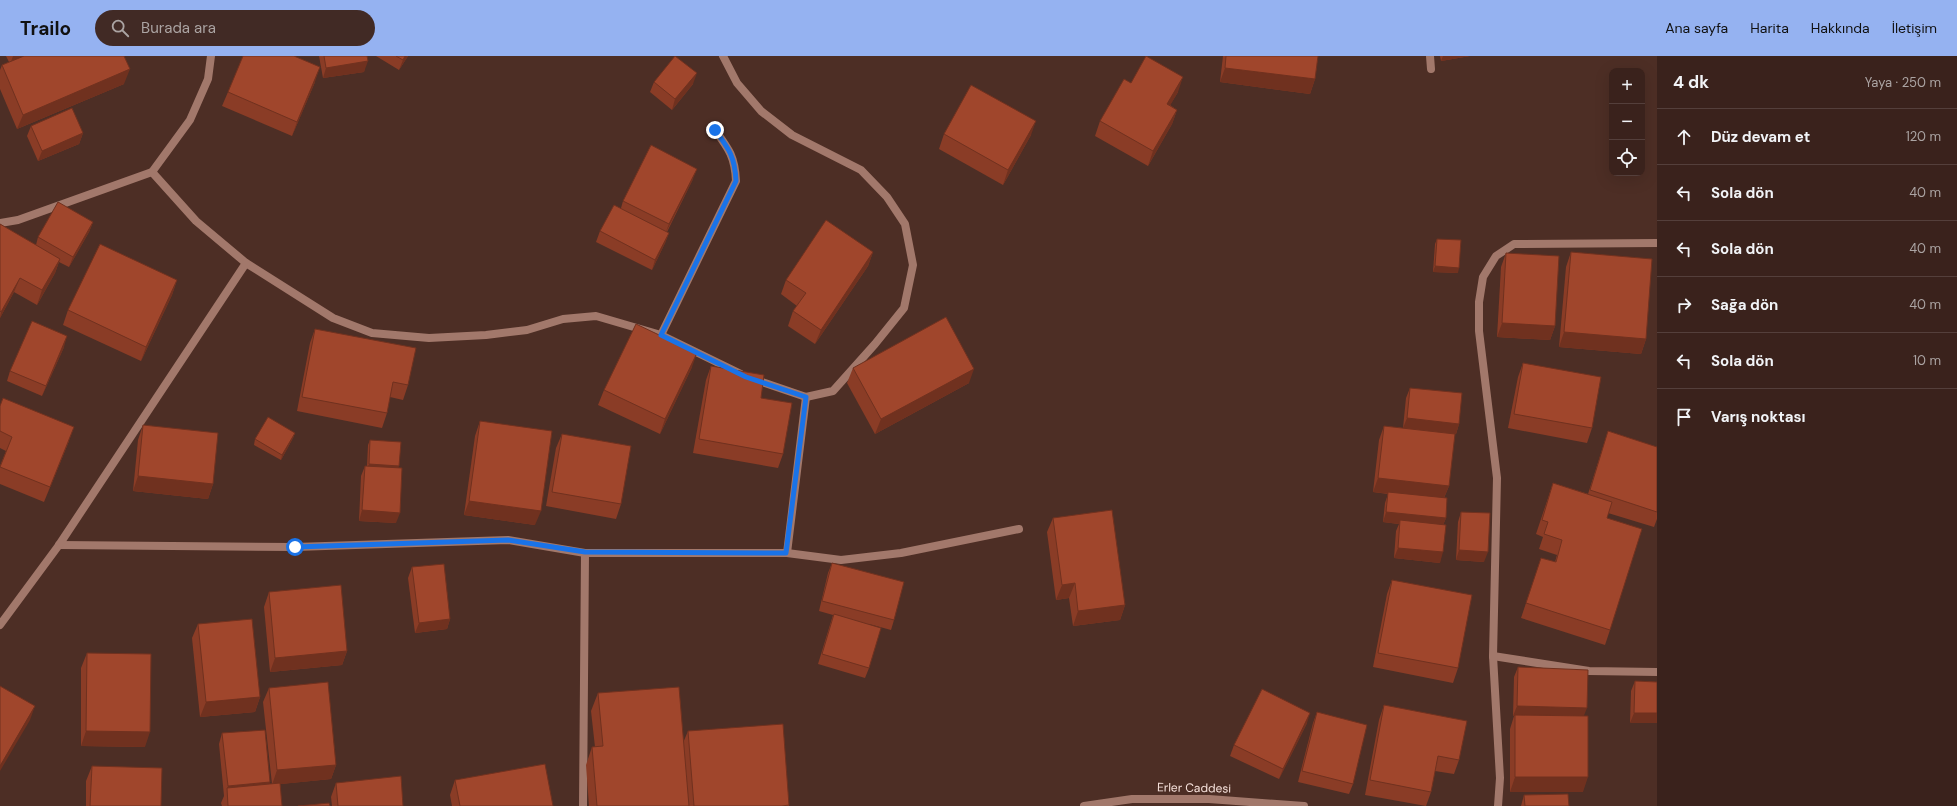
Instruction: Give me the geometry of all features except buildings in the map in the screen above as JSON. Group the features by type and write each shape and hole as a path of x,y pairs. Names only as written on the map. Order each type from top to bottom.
{"street":[{"path":"0,223 18,220 152,172 190,120 208,79 211,56"},
{"path":"152,172 196,221 246,263 333,318 372,333 429,338 486,335 527,330 563,319 596,316 661,335 746,377 806,397 833,391 875,344 904,308 913,265 905,224 887,197 861,170 792,135 761,111 737,83 723,56"},
{"path":"1430,56 1431,69"},
{"path":"661,335 736,181 735,164 729,149 715,130"},
{"path":"1498,806 1500,778 1493,656 1497,478 1479,331 1479,302 1483,277 1496,256 1514,244 1657,243"},
{"path":"0,625 59,545 246,263"},
{"path":"786,553 806,397"},
{"path":"59,545 295,547 508,540 585,552 786,553 841,560 901,553 1019,529"},
{"path":"583,806 585,552"},
{"path":"1493,656 1589,671 1657,672"},
{"name":"Erler Caddesi","path":"1084,806 1132,800 1202,799 1304,806"}],"route":[{"path":"295,547 508,540 585,552 786,553 806,397 746,377 661,335 736,181 735,164 729,149 715,130"}]}
